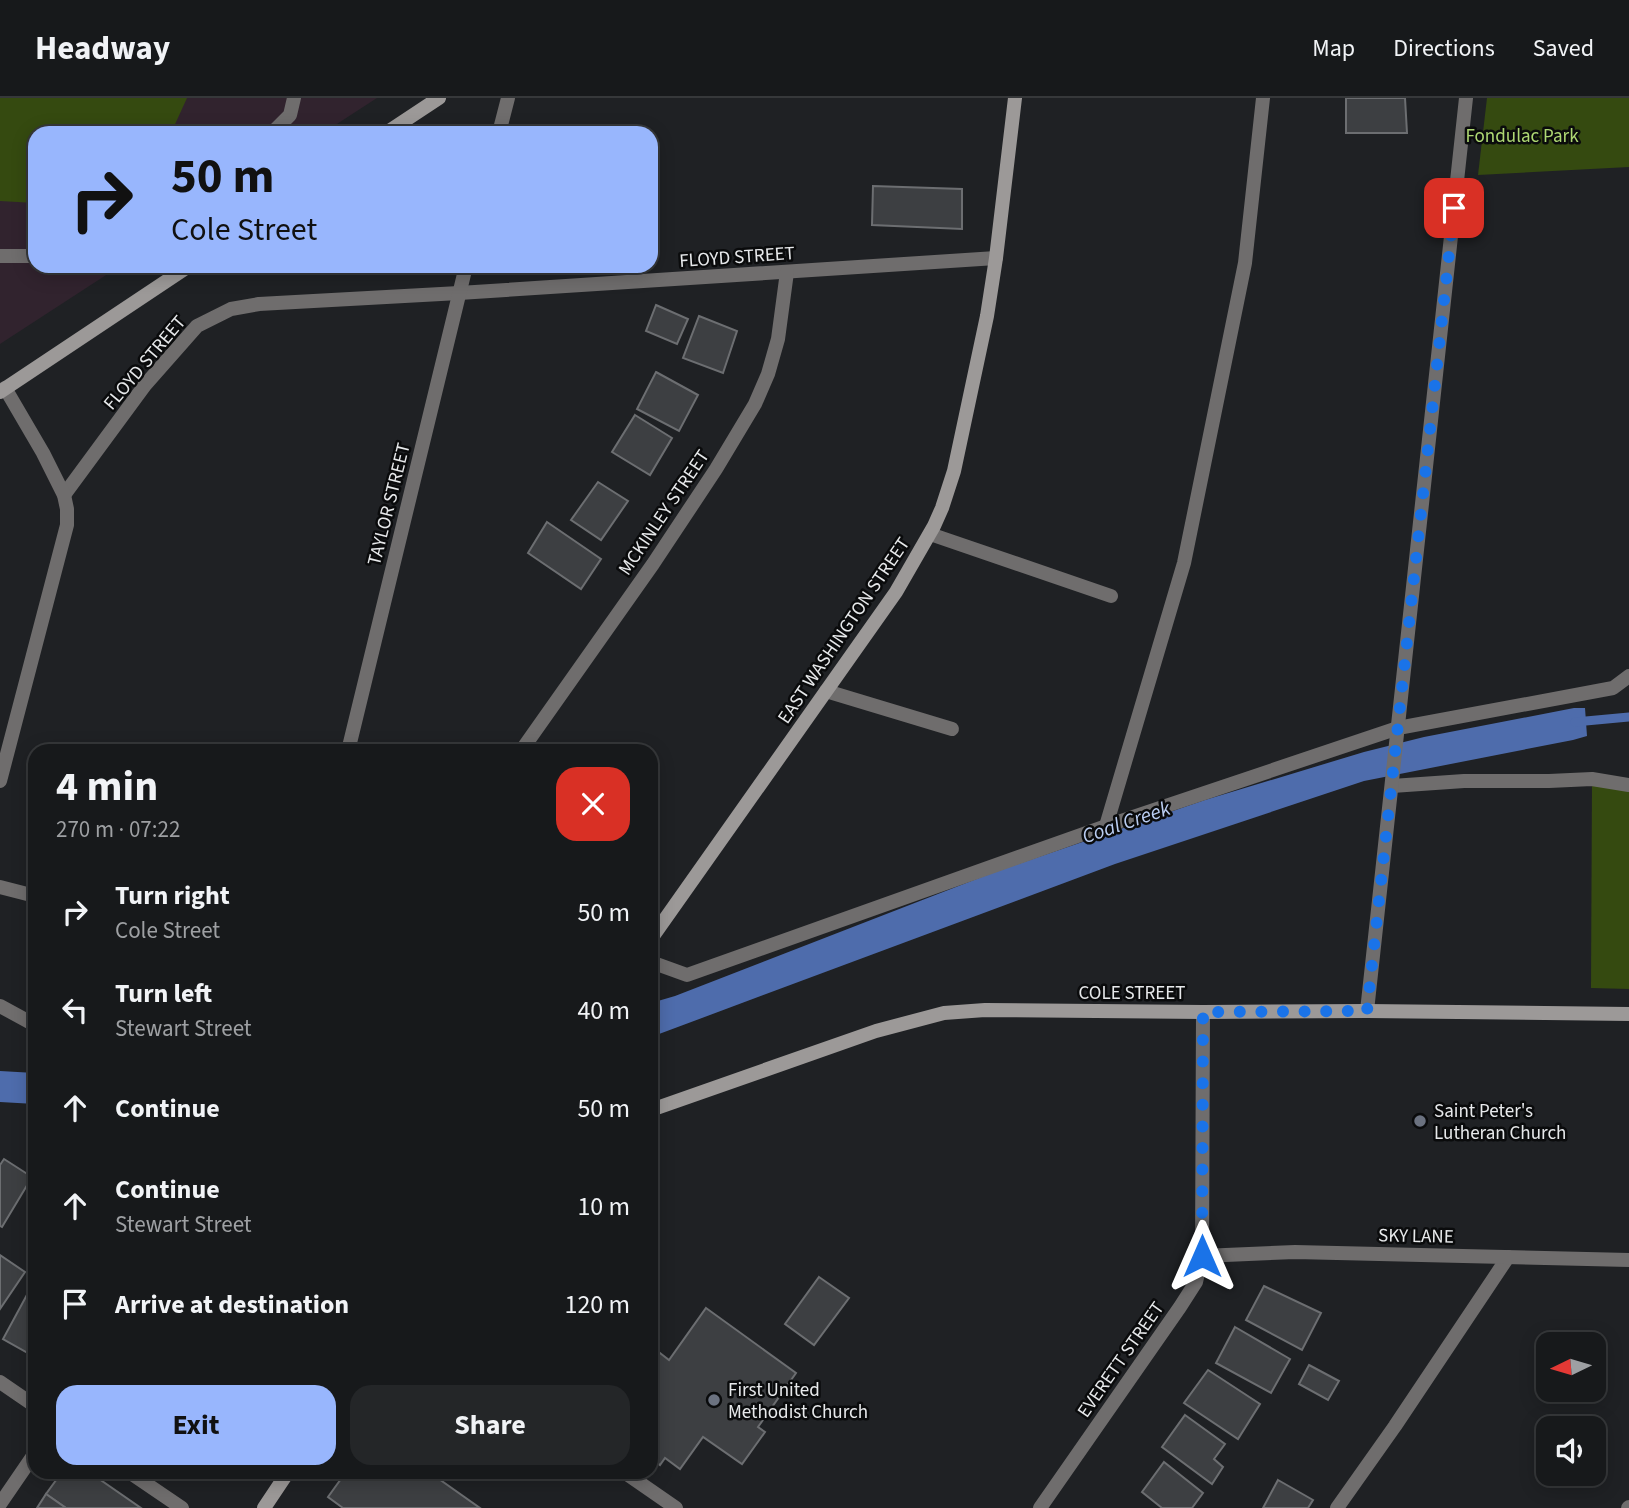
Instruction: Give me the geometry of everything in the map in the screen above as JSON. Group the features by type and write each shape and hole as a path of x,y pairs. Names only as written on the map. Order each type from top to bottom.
{"main road":[{"path":"397,126 439,98"},
{"name":"EAST WASHINGTON STREET","path":"658,929 896,592 942,508 954,471 987,316 1015,98"},
{"path":"3,390 178,273"},
{"name":"COLE STREET","path":"658,1108 876,1031 944,1013 985,1010 1629,1014"},
{"path":"264,1508 283,1479"}],"street":[{"path":"279,126 290,115 294,98"},
{"path":"501,126 508,98"},
{"path":"1106,826 1184,563 1245,263 1264,98"},
{"path":"1367,1011 1466,98"},
{"path":"0,256 28,257"},
{"name":"FLOYD STREET","path":"64,495 145,386 197,326 231,309 259,304 996,258"},
{"name":"MCKINLEY STREET","path":"526,744 653,565 755,404 768,374 778,339 787,272"},
{"name":"TAYLOR STREET","path":"350,744 464,273"},
{"path":"0,781 3,759 67,525 64,495 43,453 3,390"},
{"path":"930,534 1111,596"},
{"path":"658,964 687,975 1106,826 1398,728 1613,688 1629,676"},
{"path":"826,691 952,729"},
{"path":"1392,786 1464,781 1592,779 1629,785"},
{"path":"0,887 28,894"},
{"path":"0,1006 28,1021"},
{"name":"EVERETT STREET","path":"1040,1508 1196,1282 1202,1256 1203,1012"},
{"name":"SKY LANE","path":"1202,1256 1295,1252 1629,1259"},
{"path":"1337,1508 1508,1257"},
{"path":"0,1382 28,1401"},
{"path":"0,1504 28,1463"},
{"path":"140,1479 182,1508"},
{"path":"634,1479 676,1508"}],"shaded area":[{"path":"0,98 377,98 334,126 28,126 28,273 109,273 0,344"}],"green space":[{"path":"0,98 187,98 174,126 28,126 28,203 0,201"},
{"name":"Fondulac Park","path":"1487,98 1629,98 1629,167 1478,175"},
{"path":"1592,779 1629,784 1629,989 1591,988"}],"water":[{"path":"1585,708 1587,736 1364,781 1115,864 658,1034 658,1001 992,873 1205,800 1364,752 1424,737"},
{"path":"0,1071 28,1073 28,1104 0,1102"}],"building":[{"path":"1346,98 1405,98 1407,133 1346,133"},
{"path":"873,186 962,189 962,229 872,225"},
{"path":"656,305 688,319 677,344 646,331"},
{"path":"699,316 737,331 723,373 683,358"},
{"path":"656,372 698,395 679,431 637,409"},
{"path":"635,415 672,438 650,475 612,452"},
{"path":"598,482 628,501 601,540 571,520"},
{"path":"547,522 601,559 581,589 528,553"},
{"path":"4,1159 28,1174 28,1184 2,1227 0,1226 0,1165"},
{"path":"0,1255 25,1272 0,1309"},
{"path":"819,1277 849,1298 814,1345 785,1324"},
{"path":"1264,1286 1321,1313 1302,1350 1246,1320"},
{"path":"28,1293 28,1353 3,1339"},
{"name":"First United Methodist Church","path":"706,1308 796,1373 758,1427 765,1432 742,1464 703,1437 680,1469 665,1458 660,1465 658,1463 658,1351 669,1360"},
{"path":"1235,1327 1290,1359 1271,1393 1216,1363"},
{"path":"1309,1365 1339,1381 1328,1400 1299,1384"},
{"path":"1208,1370 1260,1404 1238,1439 1184,1403"},
{"path":"1185,1415 1225,1444 1214,1459 1223,1467 1212,1484 1162,1447"},
{"path":"1164,1462 1203,1493 1192,1508 1162,1508 1142,1492"},
{"path":"57,1479 99,1479 141,1508 66,1508 46,1494"},
{"path":"341,1479 439,1479 480,1508 343,1508 328,1497"},
{"path":"1278,1480 1313,1500 1308,1508 1263,1508"},
{"path":"46,1494 66,1508 37,1508"}],"waterway":[{"name":"Coal Creek","path":"1575,722 1629,717"}],"place":[{"name":"Saint Peter's Lutheran Church","path":"1420,1121"},
{"name":"First United Methodist Church","path":"714,1400"}],"route":[{"path":"1202,1256 1203,1012 1367,1011 1454,208"}]}
